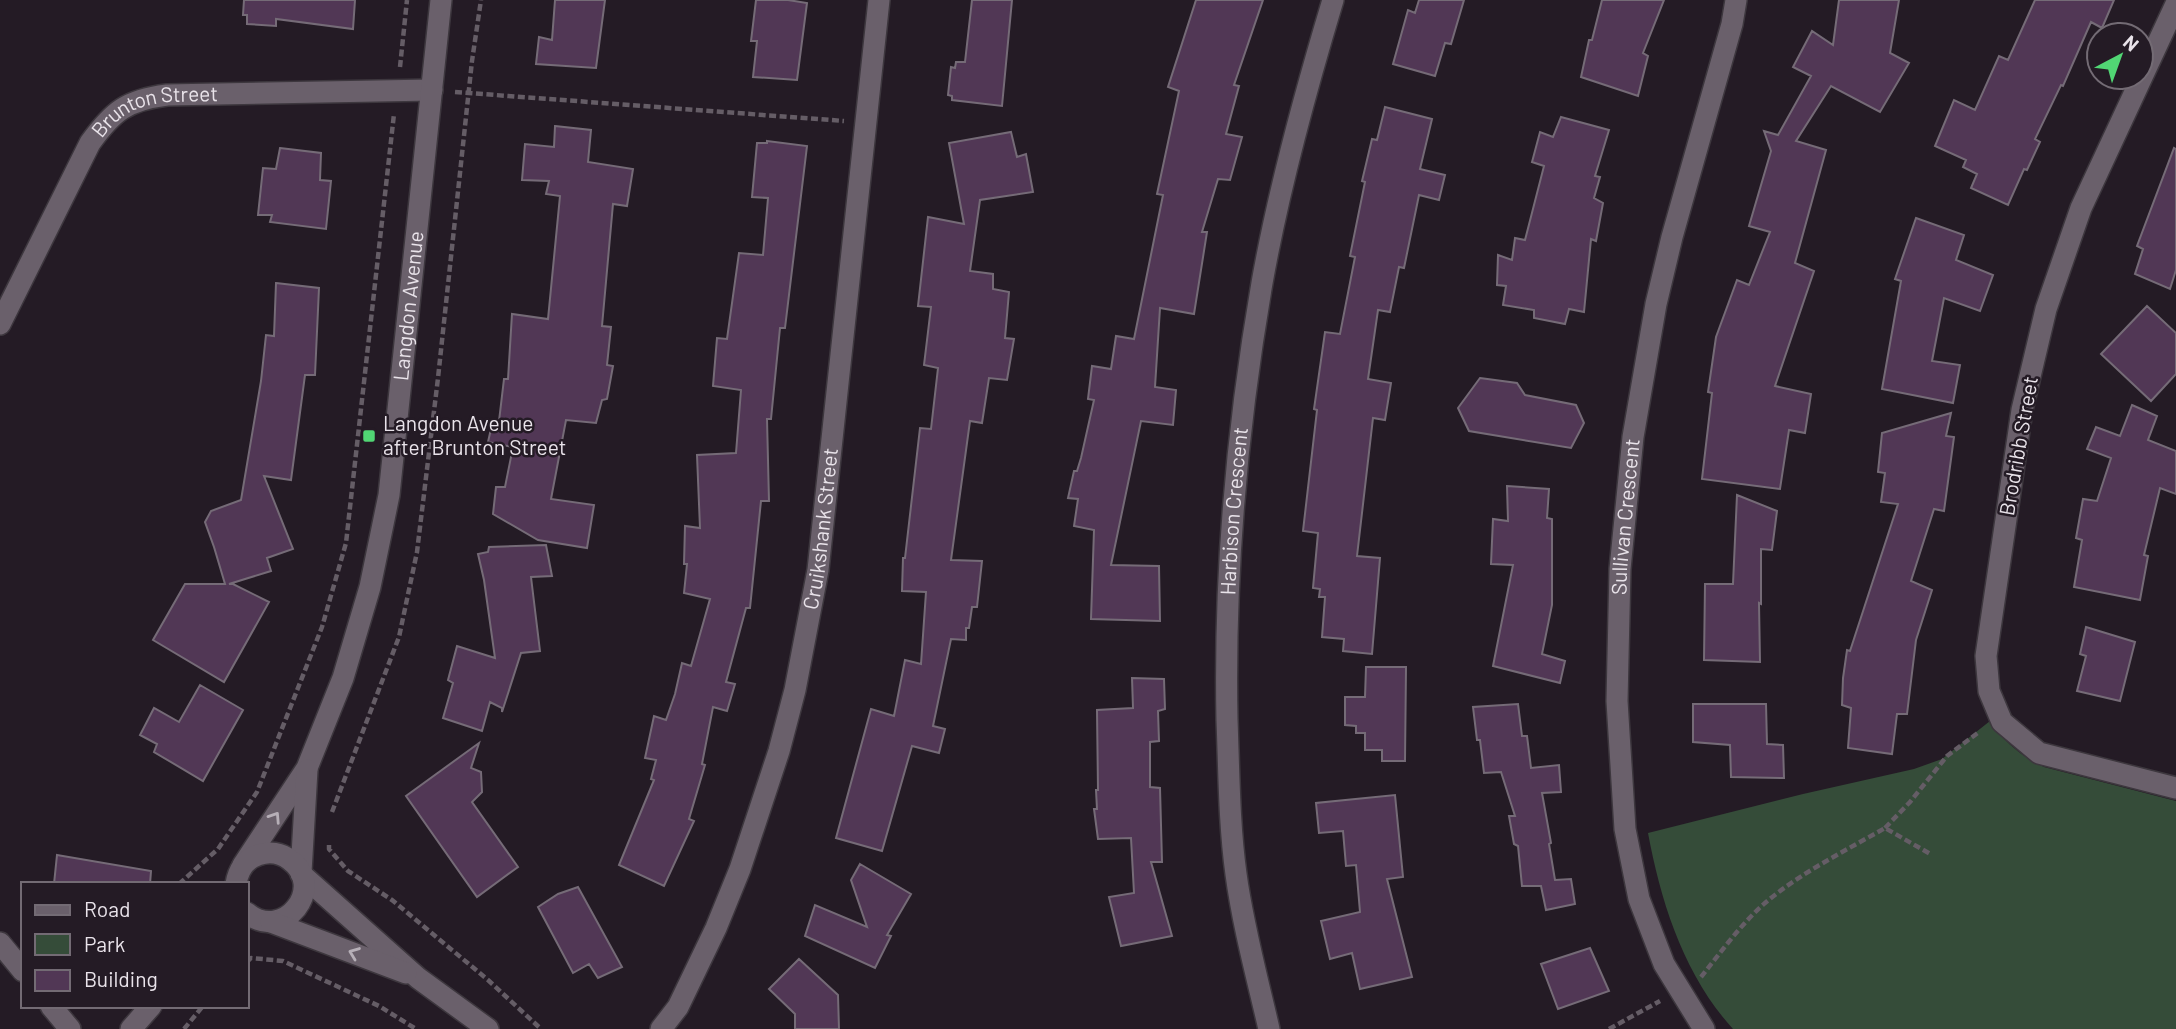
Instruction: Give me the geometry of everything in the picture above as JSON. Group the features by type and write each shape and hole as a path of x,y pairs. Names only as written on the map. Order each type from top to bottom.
{"street":[{"name":"Langdon Avenue","path":"239,874 307,768 343,678 367,600 389,495 441,0"},
{"name":"Cruikshank Street","path":"661,1029 678,1007 716,928 740,869 779,751 795,690 818,570 879,0"},
{"name":"Harbison Crescent","path":"1269,1029 1244,926 1229,800 1226,654 1232,506 1239,432 1262,282 1277,208 1315,58 1333,0"},
{"name":"Sullivan Crescent","path":"1704,1029 1664,964 1639,899 1625,830 1617,701 1620,569 1633,437 1656,304 1737,0"},
{"name":"Brodribb Street","path":"2176,4 2081,208 2046,309 2022,410 1986,656 1989,691 2002,722 2039,753 2176,788"},
{"name":"Brunton Street","path":"0,324 90,143 104,123 123,107 144,97 167,94 432,90"},
{"name":"Langdon Avenue","path":"248,934 292,914 303,895 301,873 307,768"},
{"name":"Langdon Avenue","path":"239,874 252,857 262,853 285,856 301,873"},
{"path":"301,873 418,978 488,1029"},
{"path":"248,913 260,920 418,978"},
{"path":"0,943 21,969"},
{"path":"53,1008 70,1029"},
{"path":"131,1029 149,1008"}],"path":[{"path":"401,62 407,0"},
{"path":"331,816 399,637 417,552 468,93 481,0"},
{"path":"432,90 866,123"},
{"path":"181,882 218,849 257,792 322,627 346,543 391,136"},
{"path":"1609,1029 1698,980 1748,919 1766,902 1817,867 1885,828 1947,756 1980,731"},
{"path":"1885,828 1932,855"},
{"path":"329,836 329,849 348,871 392,900 488,979 541,1029"},
{"path":"248,961 251,958 282,961 379,1006 416,1029"},
{"path":"184,1029 201,1008"}],"green space":[{"path":"1990,721 2014,748 2044,767 2176,801 2176,1029 1733,1029 1701,985 1677,937 1660,886 1648,833 1914,769 1942,759"}],"building":[{"path":"244,0 355,0 353,29 276,19 276,26 247,24 247,15 243,15"},
{"path":"555,0 605,0 596,68 536,64 539,37 552,40"},
{"path":"756,0 807,3 797,80 753,77 757,41 751,41"},
{"path":"972,0 1012,0 1002,106 952,100 952,96 948,95 951,67 955,68 956,62 965,62"},
{"path":"1196,0 1263,0 1234,85 1239,86 1226,134 1242,137 1230,180 1218,179 1202,232 1207,232 1194,314 1160,308 1155,387 1176,390 1173,425 1141,421 1111,565 1159,566 1160,621 1091,619 1094,530 1074,526 1078,499 1068,498 1074,471 1077,471 1081,458 1094,400 1088,399 1092,366 1111,369 1116,336 1134,339 1163,195 1157,194 1179,91 1168,87"},
{"path":"1419,0 1464,0 1451,44 1445,43 1435,76 1393,64 1408,10 1415,13"},
{"path":"1602,0 1664,0 1643,53 1648,56 1638,96 1581,77"},
{"path":"1839,0 1899,0 1890,53 1909,63 1880,112 1831,86 1796,141 1826,150 1795,263 1814,271 1775,386 1811,394 1805,433 1789,430 1780,489 1702,479 1712,393 1708,392 1716,337 1737,280 1749,285 1770,232 1749,226 1771,151 1764,131 1778,135 1811,76 1793,67 1812,31 1833,45"},
{"path":"2035,0 2114,0 2105,21 2085,21 2085,36 2063,86 2061,85 2035,139 2040,142 2008,205 1971,188 1977,174 1963,167 1966,160 1935,146 1954,100 1975,110 1999,56 2008,60"},
{"path":"1385,107 1432,119 1420,169 1445,175 1439,200 1419,195 1404,268 1399,267 1390,312 1378,310 1368,379 1391,383 1385,420 1373,418 1357,556 1380,558 1372,654 1343,651 1344,639 1322,637 1325,597 1319,597 1320,589 1313,588 1318,533 1303,531 1317,410 1314,409 1325,332 1340,334 1355,257 1350,256 1365,182 1362,181 1372,139 1377,140"},
{"path":"1561,117 1609,130 1595,176 1600,177 1594,198 1603,203 1596,241 1591,239 1584,312 1569,309 1565,324 1534,318 1534,310 1503,305 1506,286 1497,285 1498,255 1512,260 1515,238 1525,240 1544,166 1532,162 1540,132 1553,137"},
{"path":"555,126 591,130 588,162 633,169 627,206 613,204 602,326 611,327 607,365 613,366 607,399 602,400 596,423 566,420 551,499 594,505 587,548 538,540 493,514 496,487 505,487 513,447 488,442 493,420 499,421 504,379 508,379 512,314 548,319 560,196 546,194 549,181 522,180 525,144 554,147"},
{"path":"1011,132 1017,157 1026,154 1033,192 980,200 970,271 993,274 993,289 1009,292 1005,338 1014,339 1007,380 989,378 982,423 970,421 951,560 982,561 977,607 972,607 969,628 966,628 966,640 951,639 933,726 945,729 939,753 912,746 882,851 836,838 871,709 894,716 905,660 921,664 926,592 902,591 903,558 920,428 931,429 938,368 924,365 931,307 918,306 928,217 964,224 949,143"},
{"path":"767,141 807,146 785,328 780,328 771,419 767,419 769,501 761,501 750,608 746,608 726,682 735,684 727,711 713,707 702,764 705,765 689,819 694,821 664,886 619,865 654,780 651,779 656,760 645,758 654,716 666,720 682,663 691,666 710,599 684,593 687,564 684,564 685,526 700,528 697,455 736,453 741,390 713,386 717,338 727,339 739,253 763,255 768,198 752,197 757,143"},
{"path":"280,148 321,153 320,180 331,181 326,229 270,222 272,215 258,215 263,168 276,169"},
{"path":"2174,148 2176,270 2170,289 2135,274 2143,249 2137,246"},
{"path":"1916,218 1964,235 1956,260 1993,275 1980,311 1944,298 1932,361 1960,365 1953,403 1882,389 1901,281 1895,279"},
{"path":"276,283 319,288 315,375 305,375 291,480 264,476 293,549 267,558 271,571 229,584 269,602 224,682 153,640 185,584 225,584 205,522 211,511 241,500 266,335 274,336"},
{"path":"2147,306 2176,333 2176,374 2151,401 2101,354"},
{"path":"1480,378 1517,383 1525,395 1576,405 1584,423 1571,448 1469,431 1458,408"},
{"path":"2132,405 2157,416 2148,440 2176,451 2176,494 2160,488 2144,555 2148,556 2140,600 2074,587 2082,540 2076,538 2083,499 2097,501 2111,458 2087,449 2096,427 2120,436"},
{"path":"1951,413 1946,436 1954,437 1944,511 1934,509 1911,581 1932,590 1916,640 1907,714 1897,714 1892,754 1848,748 1851,708 1842,705 1847,650 1850,651 1898,504 1881,502 1885,473 1878,472 1882,433"},
{"path":"1507,486 1549,489 1547,518 1552,519 1552,605 1542,654 1565,661 1560,683 1493,666 1513,565 1491,564 1493,519 1508,521"},
{"path":"1737,495 1777,511 1772,550 1761,549 1760,662 1704,660 1705,584 1733,584"},
{"path":"546,545 552,576 531,577 540,651 521,653 502,712 502,708 490,702 482,731 443,718 453,683 448,680 457,646 495,658 478,554 488,552 489,547"},
{"path":"2086,627 2135,642 2120,701 2077,691 2086,656 2080,654"},
{"path":"1366,667 1406,667 1405,761 1382,761 1382,750 1365,750 1365,733 1356,733 1356,726 1345,725 1345,697 1365,697"},
{"path":"1132,678 1164,679 1165,709 1158,711 1159,741 1150,742 1150,787 1160,788 1162,862 1151,862 1172,936 1121,946 1109,897 1134,893 1131,838 1098,839 1094,809 1097,809 1098,790 1097,710 1133,708"},
{"path":"200,685 243,710 203,781 154,752 157,744 140,735 154,708 179,722"},
{"path":"1518,704 1522,736 1527,736 1531,768 1559,765 1561,792 1542,793 1555,880 1571,879 1575,904 1546,910 1541,886 1522,886 1518,846 1514,844 1509,816 1515,816 1501,772 1484,773 1473,707"},
{"path":"1693,704 1766,704 1767,744 1783,745 1784,778 1731,777 1730,745 1693,742"},
{"path":"479,743 471,768 481,772 482,792 472,802 518,867 477,897 406,796"},
{"path":"1395,795 1403,877 1387,879 1412,977 1360,989 1352,953 1330,959 1321,921 1360,912 1356,865 1346,866 1343,831 1319,833 1316,803"},
{"path":"57,855 151,871 150,882 54,882"},
{"path":"860,864 911,894 887,935 891,936 875,968 805,936 815,905 867,927 851,880"},
{"path":"578,887 622,967 598,978 589,964 573,973 538,907 558,894"},
{"path":"1590,948 1609,991 1558,1009 1541,964"},
{"path":"799,959 838,995 839,1029 795,1029 795,1014 769,989"}],"place":[{"name":"Langdon Avenue after Brunton Street","path":"369,436"}]}
